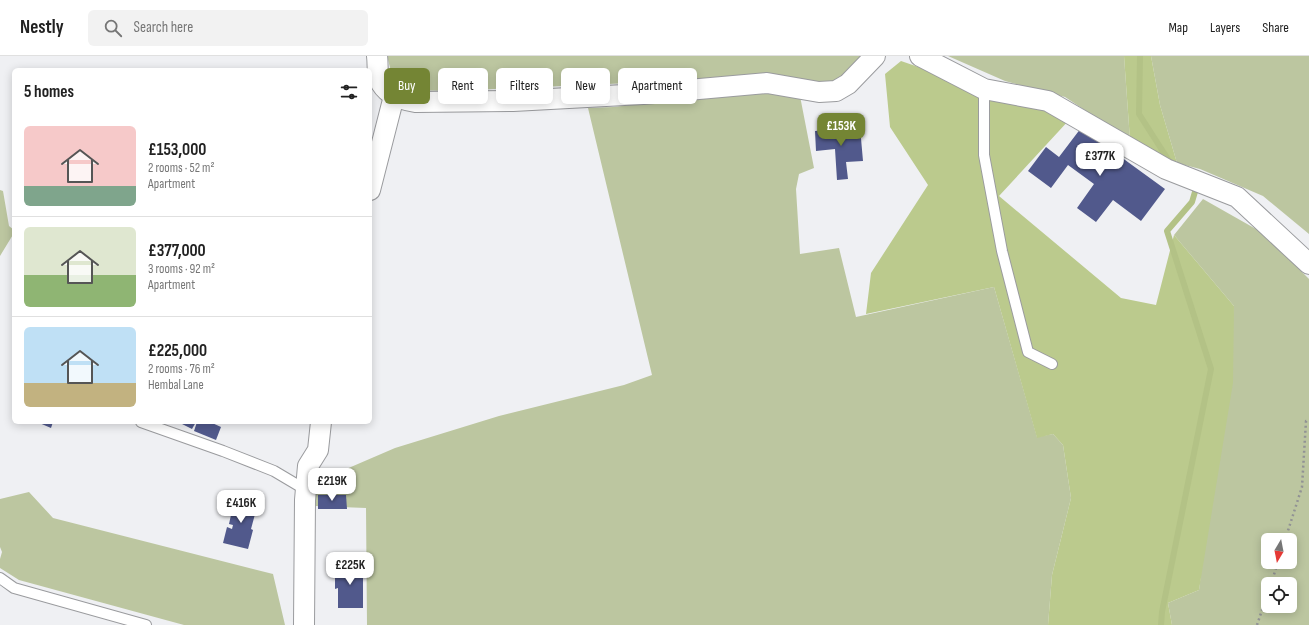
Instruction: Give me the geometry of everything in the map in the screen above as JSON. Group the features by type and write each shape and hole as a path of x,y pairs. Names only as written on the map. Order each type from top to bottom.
{"street":[{"path":"377,56 379,79 384,85"},
{"path":"430,102 513,101 643,94 767,83 819,92 836,91 848,84 875,56"},
{"path":"920,56 984,89 1048,101 1166,169 1237,198 1309,264"},
{"path":"372,182 392,104"},
{"path":"304,625 306,490 308,466 318,450 321,424"}],"lane":[{"path":"984,89 984,155 1002,251 1028,352 1052,364"},
{"path":"146,424 274,472 306,490"},
{"path":"0,578 14,588 146,625"}],"path":[{"path":"1287,533 1302,487 1306,421 1309,421"},
{"path":"1257,625 1261,613"}],"green space":[{"path":"387,56 863,56 837,81 810,83 697,80 697,68 618,68 618,84 610,84 610,68 561,68 561,86 553,86 553,68 496,68 496,89 488,89 488,68 438,68 438,91 430,90 430,68 390,68"},
{"path":"948,56 1124,56 1130,140 1065,97 1005,81"},
{"path":"1124,56 1151,56 1160,105 1177,163 1130,140"},
{"path":"1151,56 1309,56 1309,234 1263,196 1200,169 1177,163 1160,105"},
{"path":"901,61 1070,119 999,196 1121,298 1156,305 1174,235 1234,306 1233,383 1199,590 1168,603 1172,625 1048,625 1052,575 1071,498 1063,445 1053,434 1037,438 994,287 866,314 871,273 928,185 890,127 885,74"},
{"path":"755,91 800,96 814,168 799,174 796,189 800,254 839,248 856,317 994,287 1037,437 1053,434 1063,445 1071,498 1052,575 1048,625 367,625 366,508 315,506 315,491 330,476 395,448 499,416 624,385 652,375 588,108 640,104 697,104 697,98"},
{"path":"0,190 3,191 9,226 12,228 12,236 0,256"},
{"path":"1203,199 1263,233 1309,279 1309,625 1172,625 1168,603 1199,590 1234,306 1174,235"},
{"path":"29,492 53,518 273,574 285,625 184,625 19,580 0,568 2,552 0,547 0,499"}],"building":[{"path":"860,127 863,161 846,162 848,179 837,180 835,149 816,151 815,131"},
{"path":"1081,128 1165,189 1141,221 1113,200 1096,222 1077,208 1094,184 1068,165 1051,188 1028,171 1046,147 1059,157"},
{"path":"42,424 52,424 51,428"},
{"path":"182,424 195,424 192,429"},
{"path":"196,424 214,424 221,427 216,440 194,431"},
{"path":"318,495 346,495 347,509 318,509"},
{"path":"235,497 258,503 251,529 253,530 248,549 223,543 227,527 232,529 233,525 229,524"},
{"path":"335,566 363,566 363,608 338,608 338,588 335,589"}],"waterway":[{"path":"1140,56 1139,114 1171,164"},
{"path":"1161,625 1162,612 1211,369 1167,231 1192,202 1197,185"}]}
